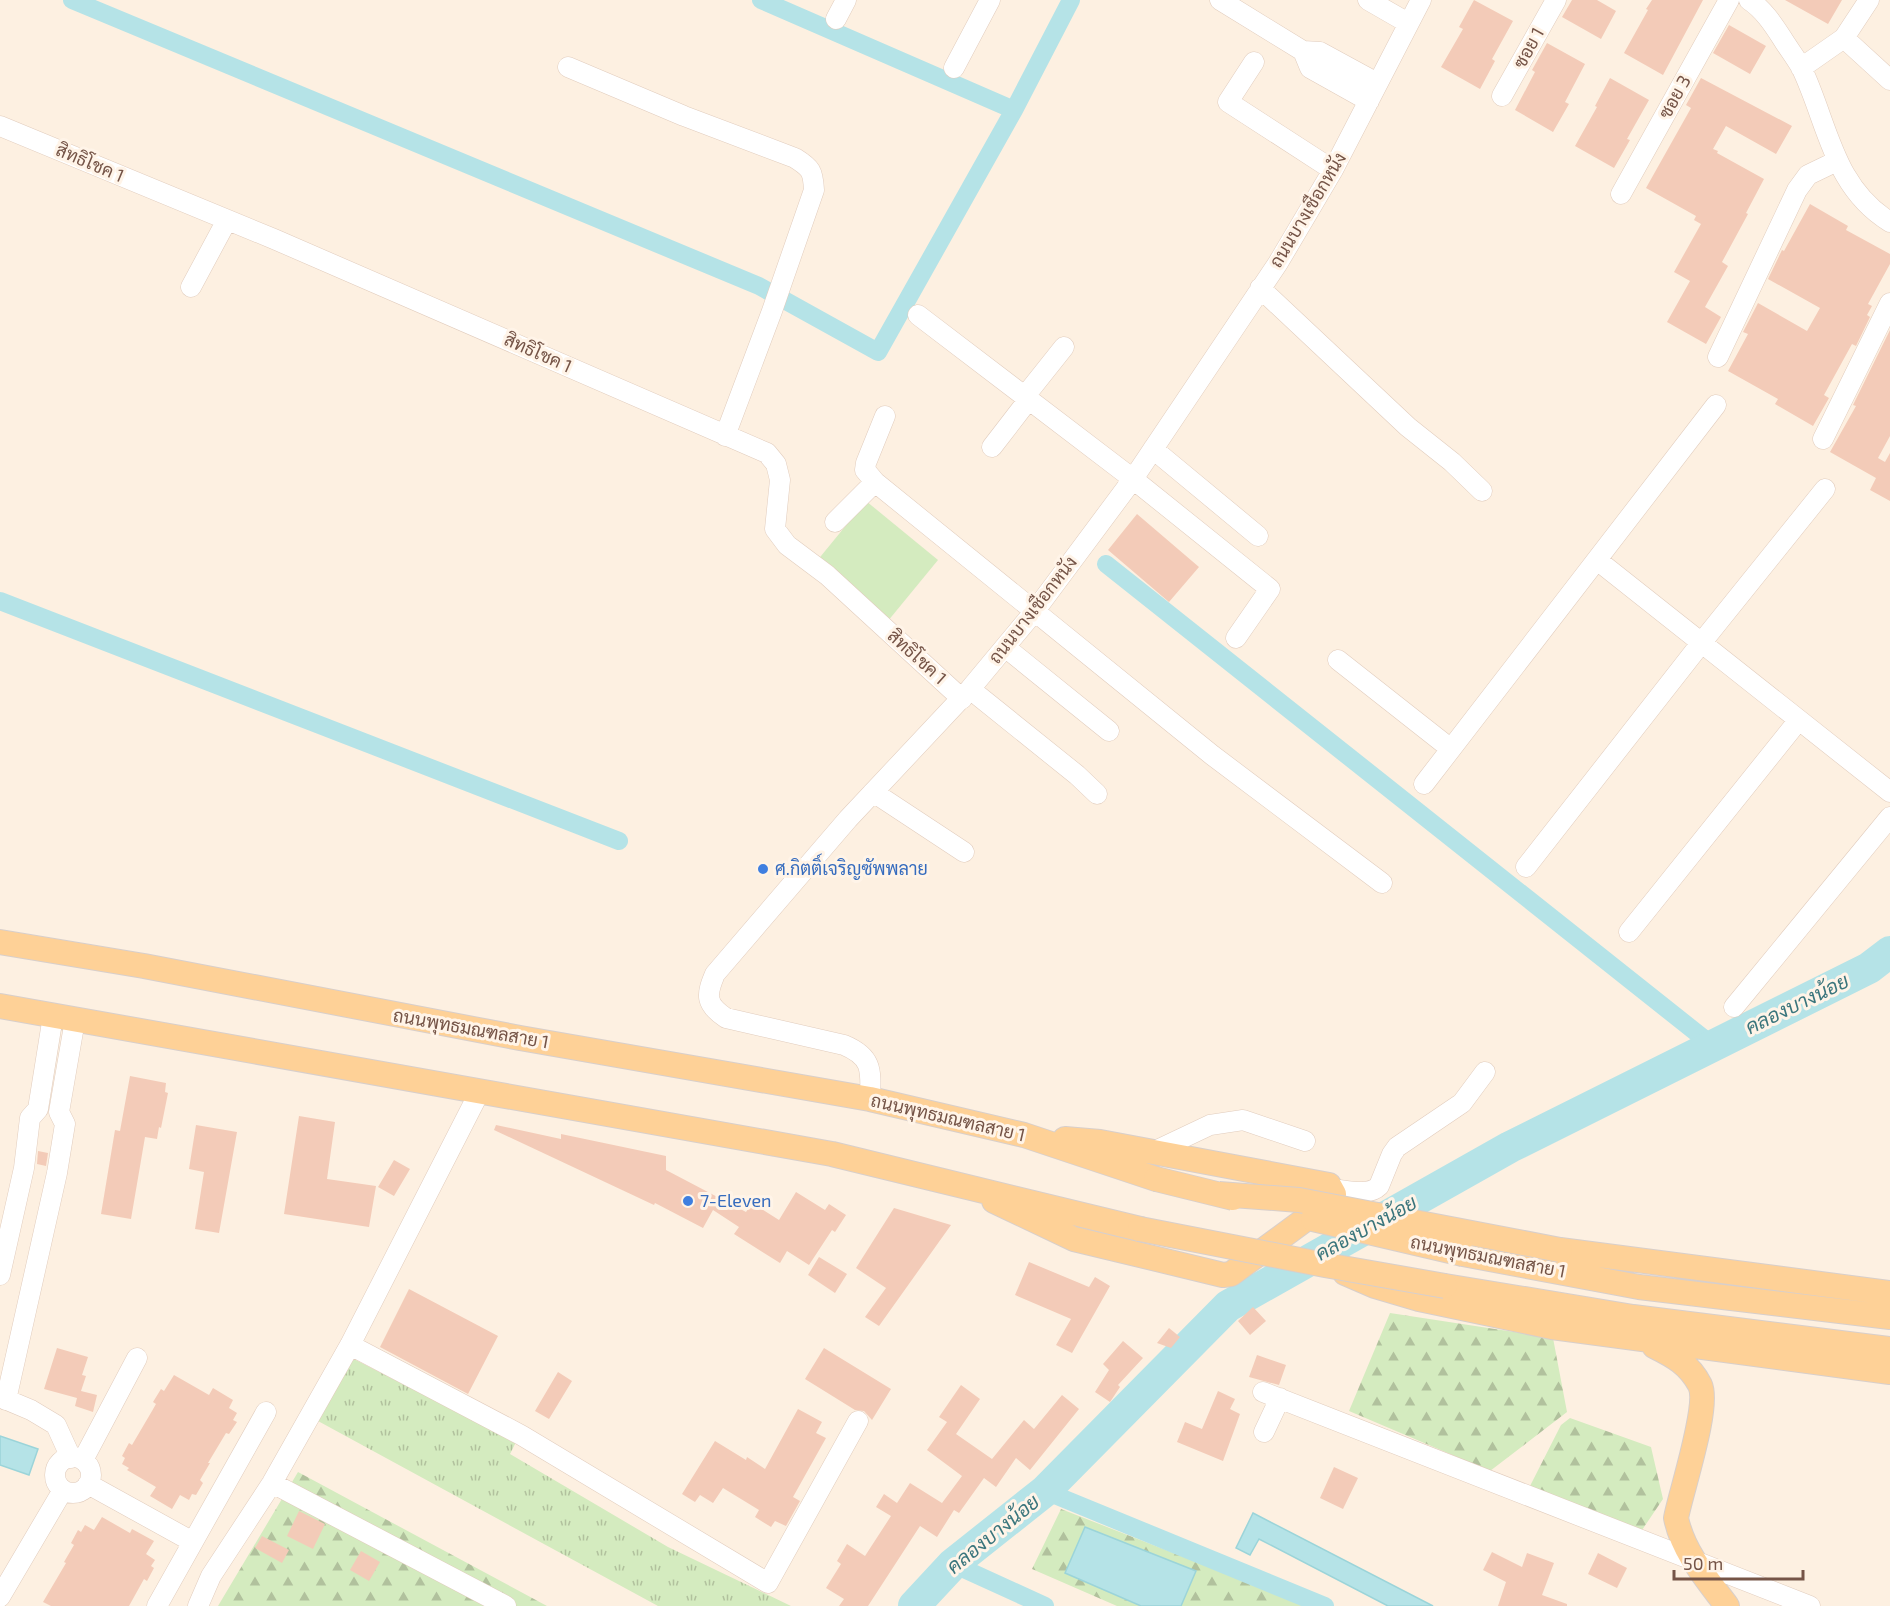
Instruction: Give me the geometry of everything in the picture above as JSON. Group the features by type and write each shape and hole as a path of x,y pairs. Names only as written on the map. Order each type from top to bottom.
{"main road":[{"name":"ถนนพุทธมณฑลสาย 1","path":"0,942 144,966 520,1038 870,1099 1024,1135 1156,1179 1463,1254 1639,1287 1890,1317"},
{"name":"ถนนพุทธมณฑลสาย 1","path":"0,1006 832,1154 1140,1229 1445,1286 1635,1328 1890,1349"},
{"path":"960,1184 1024,1217 1074,1239 1218,1275 1232,1274 1331,1202 1334,1194 1329,1185 1100,1142 1024,1135"},
{"path":"1219,1194 1299,1200 1560,1250 1890,1293"},
{"path":"1325,1265 1375,1286 1419,1299 1552,1327 1635,1328 1890,1372"},
{"path":"1737,1273 1890,1279"},
{"path":"1635,1328 1680,1359 1701,1387 1701,1417 1676,1518 1679,1533 1692,1560 1727,1606"}],"street":[{"path":"836,19 846,0"},
{"path":"954,68 990,0"},
{"path":"1220,0 1303,51 1320,52 1377,83"},
{"path":"1368,0 1408,23"},
{"name":"ถนนบางเชือกหนัง","path":"870,1099 869,1069 866,1059 857,1050 726,1018 715,1010 709,1000 708,990 715,974 873,792 966,694 1034,612 1133,479 1260,288 1333,170 1421,0"},
{"name":"ซอย 1","path":"1502,96 1556,0"},
{"name":"ซอย 3","path":"1621,194 1729,0"},
{"path":"1749,0 1758,6 1770,21 1802,68 1845,177 1879,215 1890,222"},
{"path":"1802,68 1844,38 1869,0"},
{"path":"1844,38 1890,80"},
{"path":"1303,51 1310,68 1369,101"},
{"path":"1254,62 1228,102 1333,170"},
{"path":"568,67 684,116 795,158 808,166 813,177 814,190 725,436"},
{"name":"สิทธิโชค 1","path":"0,126 517,343 767,453 776,464 780,480 775,529 787,544 966,694 1077,775 1097,794"},
{"path":"1718,357 1797,190 1808,175 1837,161"},
{"path":"191,287 227,220"},
{"path":"1260,288 1408,427 1452,462 1482,490"},
{"path":"1823,439 1890,303"},
{"path":"918,315 1133,479 1270,590 1236,638"},
{"path":"992,447 1064,347"},
{"path":"1424,784 1716,405"},
{"path":"885,416 865,470 875,482 1212,755 1382,884"},
{"path":"1153,449 1258,536"},
{"path":"835,522 875,482"},
{"path":"1526,867 1702,642 1826,489"},
{"path":"1597,560 1890,792"},
{"path":"1005,647 1109,730"},
{"path":"1338,660 1451,748"},
{"path":"1629,932 1798,721"},
{"path":"873,792 964,852"},
{"path":"1734,1007 1890,818"},
{"path":"0,1275 24,1168 30,1118 38,1109 64,1018"},
{"path":"64,1018 59,1112 65,1124 57,1173 3,1399 31,1410 56,1425 77,1459 89,1470 91,1475 88,1484 78,1492 63,1490 56,1482 56,1471 61,1462 77,1459 137,1358"},
{"path":"1332,1189 1364,1192 1376,1190 1392,1154 1398,1147 1462,1103 1485,1072"},
{"path":"198,1606 212,1576 272,1483 350,1345 480,1090"},
{"path":"1153,1152 1210,1125 1243,1120 1305,1141"},
{"path":"24,1168 57,1173"},
{"path":"350,1345 521,1435 768,1583 858,1421"},
{"path":"1264,1432 1272,1395 1810,1606"},
{"path":"157,1606 266,1412"},
{"path":"272,1483 506,1606"},
{"path":"88,1484 193,1542"},
{"path":"0,1597 63,1490"}],"green space":[{"path":"866,501 938,560 883,627 812,567"},
{"path":"1390,1313 1553,1338 1567,1412 1490,1471 1349,1411"},
{"path":"352,1358 516,1442 510,1454 668,1547 791,1606 658,1606 318,1421"},
{"path":"1570,1418 1651,1447 1663,1499 1640,1533 1530,1486 1561,1425"},
{"path":"298,1472 547,1606 218,1606"},
{"path":"1061,1509 1309,1606 1117,1606 1032,1569"}],"water":[{"path":"0,1436 38,1449 29,1475 0,1465"},
{"path":"1253,1513 1433,1606 1388,1606 1259,1539 1250,1555 1236,1548"},
{"path":"1085,1527 1196,1571 1181,1606 1141,1606 1065,1573"}],"building":[{"path":"1474,0 1513,21 1492,59 1495,61 1480,89 1441,67 1463,29 1459,27"},
{"path":"1572,0 1597,0 1616,11 1601,39 1562,17"},
{"path":"1652,0 1703,0 1663,75 1624,53"},
{"path":"1785,0 1842,0 1828,24"},
{"path":"1729,25 1766,46 1750,74 1713,53"},
{"path":"1547,43 1585,64 1565,102 1569,104 1553,132 1515,110 1535,72 1532,70"},
{"path":"1610,78 1649,100 1614,168 1575,146"},
{"path":"1701,78 1792,126 1776,154 1726,126 1713,149 1764,179 1722,262 1728,266 1705,307 1721,317 1706,344 1667,322 1690,281 1674,272 1701,224 1694,220 1696,216 1646,188 1691,108 1686,105"},
{"path":"1810,204 1848,226 1846,230 1890,254 1890,264 1868,304 1872,306 1867,315 1870,317 1856,346 1852,344 1824,395 1829,398 1813,426 1775,404 1778,399 1728,371 1748,334 1743,332 1758,303 1807,331 1820,308 1768,279 1782,250 1784,251"},
{"path":"1890,330 1890,436 1878,458 1885,462 1890,453 1890,501 1870,490 1876,478 1830,452 1856,406 1853,405"},
{"path":"1137,514 1199,567 1169,602 1108,550"},
{"path":"130,1076 166,1083 165,1092 168,1093 157,1139 145,1137 131,1219 101,1214 115,1130 120,1131"},
{"path":"299,1116 335,1122 327,1179 376,1186 369,1227 284,1214"},
{"path":"196,1125 237,1132 219,1233 195,1229 204,1172 189,1169"},
{"path":"496,1125 561,1139 561,1134 666,1156 666,1170 746,1212 752,1203 779,1220 796,1192 825,1210 829,1204 846,1215 835,1232 832,1230 809,1265 787,1251 780,1263 734,1234 739,1227 713,1210 703,1228 655,1203 654,1205 494,1130"},
{"path":"38,1151 48,1153 46,1166 37,1164"},
{"path":"394,1160 410,1169 394,1196 378,1187"},
{"path":"894,1208 951,1225 879,1326 865,1317 886,1288 856,1268"},
{"path":"819,1257 847,1274 835,1293 808,1275"},
{"path":"1029,1262 1089,1287 1095,1277 1110,1286 1072,1353 1056,1345 1071,1319 1015,1295"},
{"path":"409,1289 498,1336 468,1394 380,1347"},
{"path":"1253,1307 1266,1321 1250,1335 1238,1321"},
{"path":"1169,1328 1180,1337 1171,1348 1157,1343"},
{"path":"1123,1341 1143,1358 1118,1385 1120,1387 1110,1402 1095,1392 1109,1370 1103,1364"},
{"path":"57,1348 88,1357 82,1375 86,1376 81,1391 97,1395 93,1412 75,1406 77,1398 44,1389"},
{"path":"824,1348 891,1389 872,1420 864,1411 855,1410 805,1379"},
{"path":"1257,1355 1286,1365 1279,1385 1249,1377"},
{"path":"558,1372 572,1381 549,1419 535,1411"},
{"path":"174,1375 209,1395 213,1388 233,1400 229,1408 237,1413 233,1420 237,1422 229,1434 226,1433 208,1463 210,1463 200,1480 203,1483 196,1495 192,1494 189,1500 180,1495 172,1509 150,1496 156,1487 127,1470 129,1468 122,1464 125,1458 122,1456 129,1443 132,1445 152,1411 156,1404 153,1402 161,1389 164,1391"},
{"path":"961,1385 980,1399 956,1434 992,1459 1024,1420 1034,1429 1062,1395 1079,1409 1030,1470 1016,1458 996,1487 984,1478 959,1513 954,1510 937,1537 920,1526 868,1606 839,1606 844,1599 826,1588 841,1564 837,1561 847,1544 865,1556 891,1516 876,1507 884,1494 897,1503 910,1483 942,1503 962,1476 927,1450 947,1422 939,1417"},
{"path":"1218,1391 1235,1399 1230,1409 1240,1414 1223,1461 1177,1442 1185,1422 1202,1429"},
{"path":"798,1409 822,1422 816,1433 826,1438 793,1497 800,1501 786,1526 775,1521 771,1527 755,1517 759,1510 723,1488 713,1503 700,1495 695,1502 682,1494 715,1441 765,1469"},
{"path":"1334,1467 1358,1478 1343,1509 1320,1498"},
{"path":"299,1511 325,1524 313,1549 287,1536"},
{"path":"102,1517 130,1533 132,1529 154,1541 146,1554 155,1560 151,1566 154,1568 147,1581 144,1579 129,1606 51,1606 43,1602 66,1563 64,1562 74,1545 71,1543 78,1530 81,1532 85,1525 94,1530"},
{"path":"262,1536 289,1550 282,1563 255,1548"},
{"path":"361,1551 380,1562 369,1581 350,1570"},
{"path":"1492,1552 1522,1567 1527,1553 1554,1563 1542,1595 1567,1604 1567,1606 1498,1606 1506,1582 1483,1570"},
{"path":"1598,1553 1627,1568 1617,1588 1588,1574"}],"waterway":[{"path":"72,0 759,286 878,352 1014,110 1071,0"},
{"path":"761,0 1014,110"},
{"path":"1106,564 1712,1045"},
{"path":"0,601 619,841"},
{"name":"คลองบางน้อย","path":"914,1606 953,1564 1045,1491 1228,1306 1510,1147 1869,968 1890,952"},
{"path":"1045,1491 1325,1606"},
{"path":"953,1564 1045,1606"}],"place":[{"name":"ศ.กิตติ์เจริญซัพพลาย","path":"763,869"},
{"name":"7-Eleven","path":"688,1201"}]}
